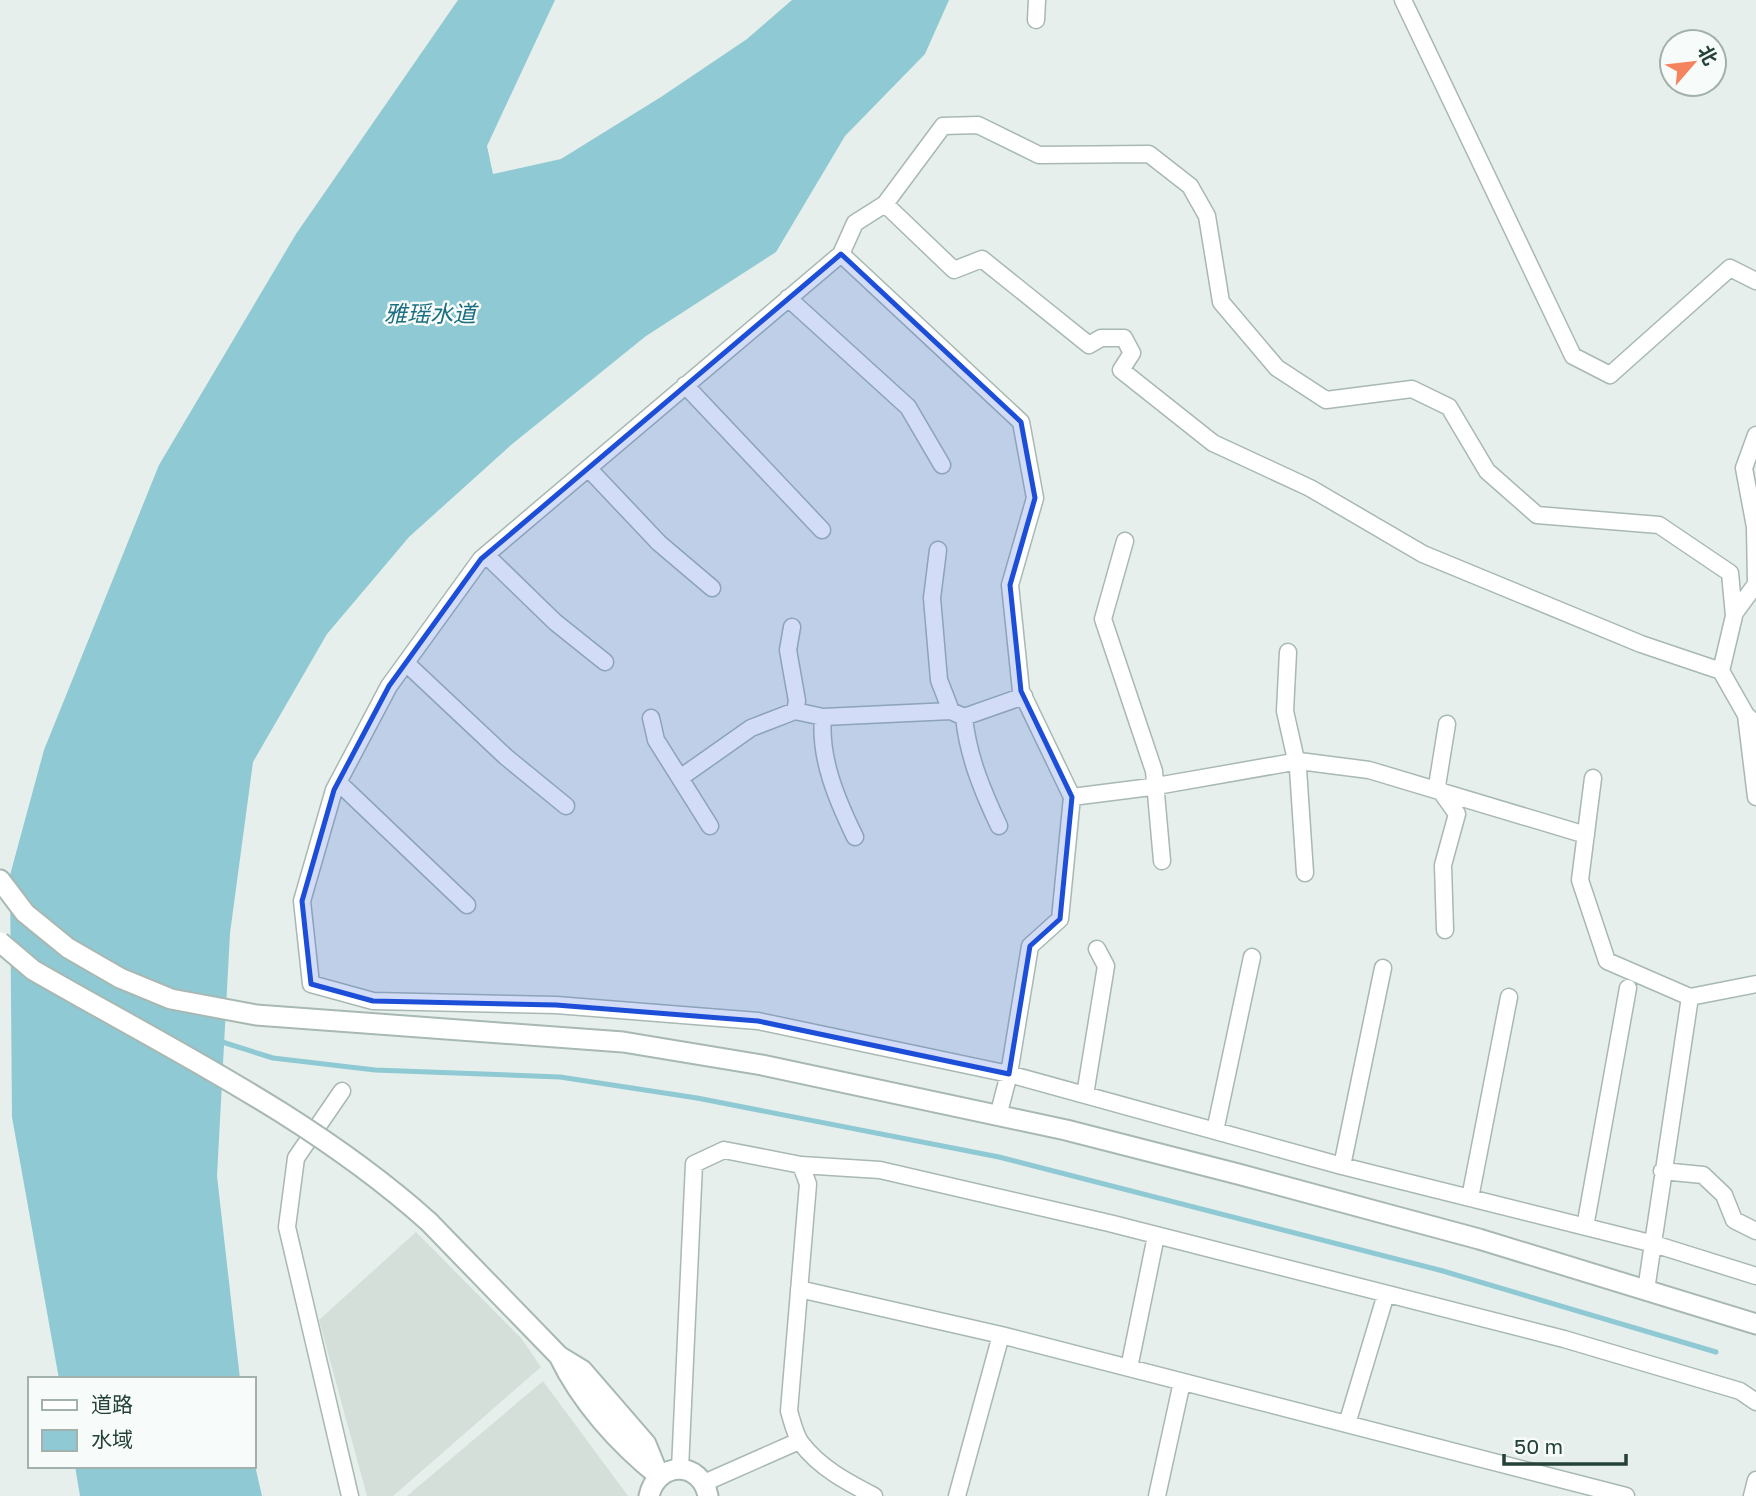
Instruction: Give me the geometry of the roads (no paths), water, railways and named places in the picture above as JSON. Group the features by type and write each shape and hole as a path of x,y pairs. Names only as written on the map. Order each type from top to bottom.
{"street":[{"path":"1036,20 1037,0"},
{"path":"1403,0 1573,356 1611,374 1730,268 1756,281"},
{"path":"1721,671 1734,614 1730,573 1659,525 1537,515 1486,471 1449,407 1412,389 1326,400 1277,368 1221,302 1207,216 1190,186 1149,154 1039,155 978,125 943,126 885,204 855,223 841,254 486,555 390,686 338,782 302,901 311,984 373,1001 556,1004 758,1021 1009,1074 1342,1166 1654,1244 1756,1276"},
{"path":"885,204 954,270 982,259 1089,345 1101,338 1124,338 1132,353 1121,370 1213,443 1310,488 1423,554 1641,643 1721,671 1751,719 1756,797"},
{"path":"841,254 1021,422 1035,498 1010,585 1024,696 1072,796 1060,919 1030,946 1009,1074 998,1116"},
{"path":"788,298 908,407 942,465"},
{"path":"685,385 822,530"},
{"path":"1734,614 1756,584 1755,527 1744,468 1756,435"},
{"path":"588,468 659,543 712,587"},
{"path":"1125,541 1103,619 1154,771 1161,861"},
{"path":"937,550 932,598 939,680 958,714 981,786 999,826"},
{"path":"486,555 555,622 606,662"},
{"path":"792,627 788,650 797,701 795,711"},
{"path":"1288,652 1285,711 1298,769 1305,873"},
{"path":"406,663 506,757 566,807"},
{"path":"680,778 751,728 795,711 823,717 958,714 1024,696"},
{"path":"823,717 821,736 837,799 855,837"},
{"path":"651,718 656,740 710,826"},
{"path":"1445,930 1443,865 1457,814 1437,786 1447,724"},
{"path":"1072,796 1152,787 1299,761 1369,770 1586,835"},
{"path":"1593,778 1580,880 1607,961 1690,997 1756,984"},
{"path":"338,782 467,905"},
{"path":"0,880 25,913 68,948 120,978 171,999 256,1015 623,1042 762,1065 1066,1130 1251,1178 1479,1239 1756,1324"},
{"path":"0,943 33,970 249,1093 327,1142 393,1190 429,1222 559,1356 582,1370 646,1444 659,1476"},
{"path":"1086,1095 1106,965 1097,949"},
{"path":"1215,1131 1252,957"},
{"path":"1342,1166 1383,968"},
{"path":"1585,1227 1628,988"},
{"path":"1470,1198 1509,997"},
{"path":"1646,1290 1690,997"},
{"path":"342,1091 296,1157 287,1227 351,1496"},
{"path":"680,1469 694,1164 724,1150 801,1165 880,1170 1156,1236 1564,1339 1740,1391 1756,1402"},
{"path":"801,1165 808,1184 789,1411 799,1441 825,1467 845,1482 874,1496"},
{"path":"1662,1171 1703,1175 1724,1195 1734,1220 1756,1231"},
{"path":"1129,1368 1156,1236"},
{"path":"799,1289 1001,1335 1626,1496"},
{"path":"1348,1424 1386,1294"},
{"path":"957,1496 1001,1335"},
{"path":"1157,1496 1182,1382"},
{"path":"649,1496 659,1476 668,1471 680,1469 697,1476 706,1490 799,1441"},
{"path":"1752,1496 1756,1480"}],"water":[{"name":"雅瑶水道","path":"458,0 555,0 487,146 493,174 561,159 661,97 747,39 792,0 949,0 925,54 845,136 776,252 646,336 511,445 409,537 327,634 253,762 230,933 217,1176 240,1377 59,1377 12,1117 10,875 44,750 159,465 296,234"},
{"path":"75,1468 256,1468 262,1496 80,1496"}],"waterway":[{"path":"219,1041 273,1058 375,1070 560,1077 697,1098 999,1157 1443,1271 1716,1352"}]}
